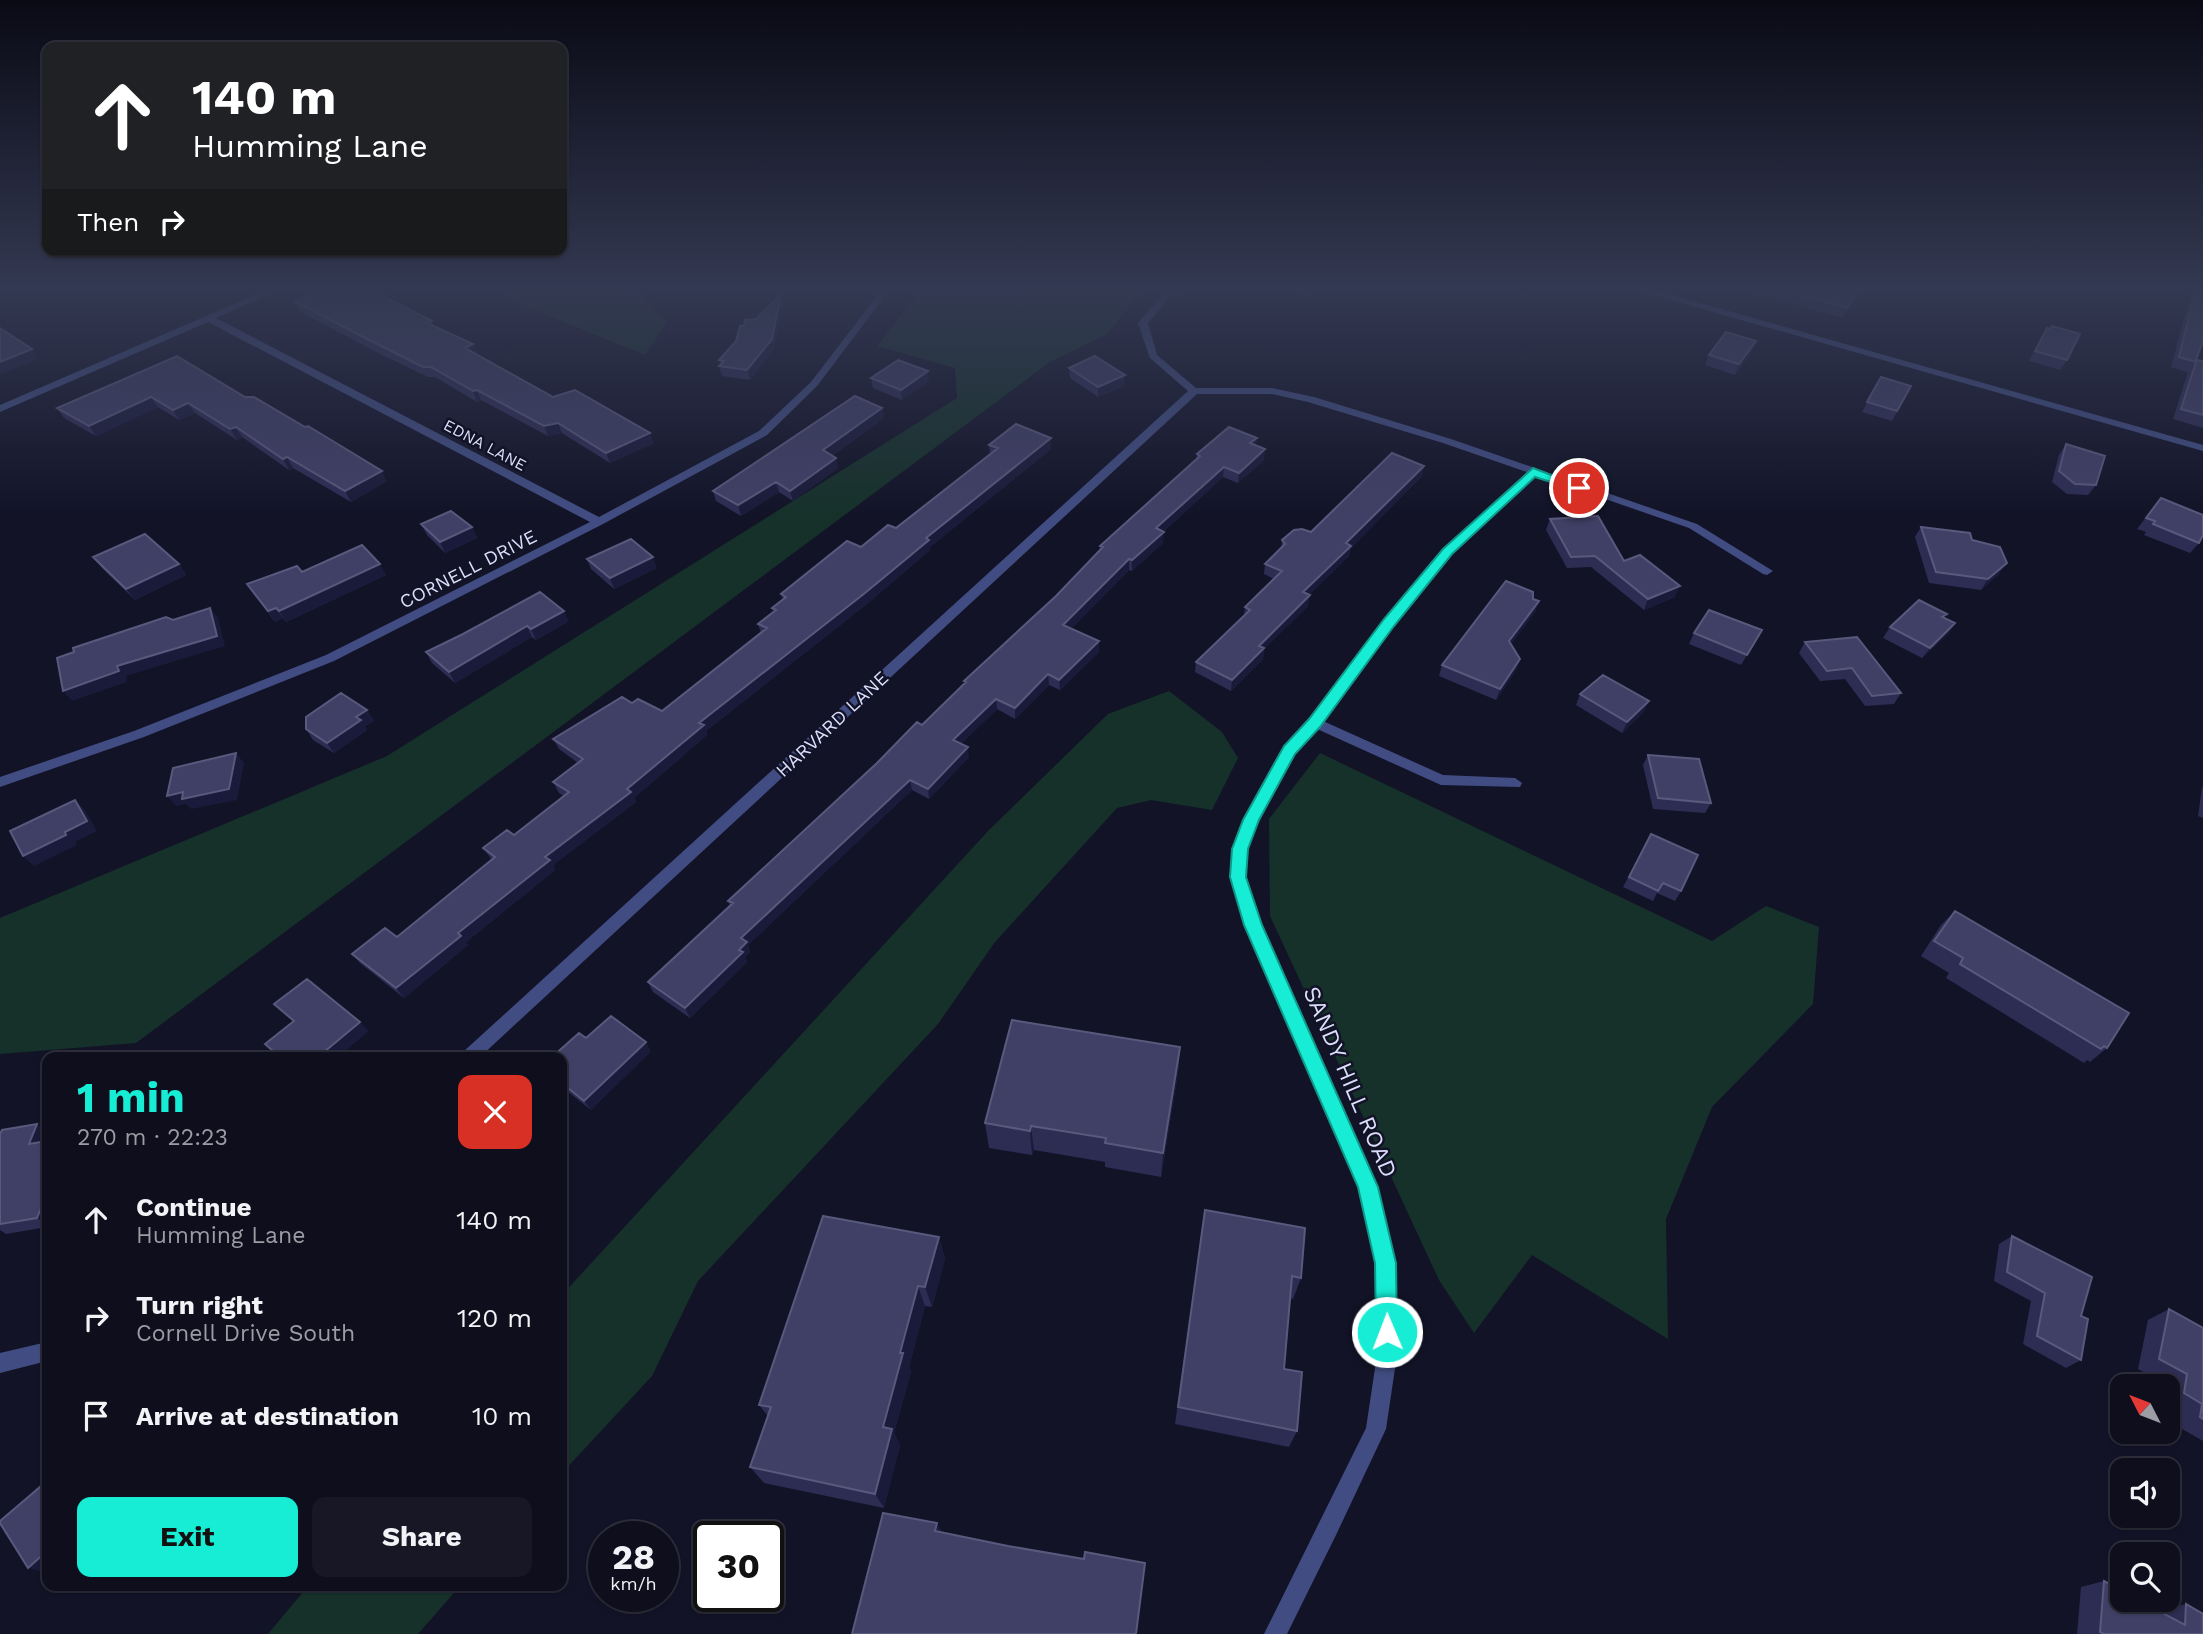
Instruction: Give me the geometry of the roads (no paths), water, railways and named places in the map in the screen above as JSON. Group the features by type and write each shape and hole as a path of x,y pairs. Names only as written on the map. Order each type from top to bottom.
{"street":[{"path":"0,409 102,364"},
{"name":"EDNA LANE","path":"296,364 598,522"},
{"name":"CORNELL DRIVE","path":"0,782 139,734 330,658 598,522 763,433 814,384 829,364"},
{"path":"1163,364 1194,391 1272,391 1310,399 1447,441 1693,526 1767,571"},
{"path":"1917,364 2203,448"},
{"name":"HARVARD LANE","path":"474,1052 1194,391"},
{"name":"SANDY HILL ROAD","path":"1275,1634 1377,1429 1387,1355 1385,1263 1368,1187 1253,925 1238,877 1240,849 1251,820 1289,750 1314,723 1389,623 1448,552 1533,472"},
{"path":"1314,723 1441,780 1515,783"},
{"path":"0,1363 42,1353"}]}
